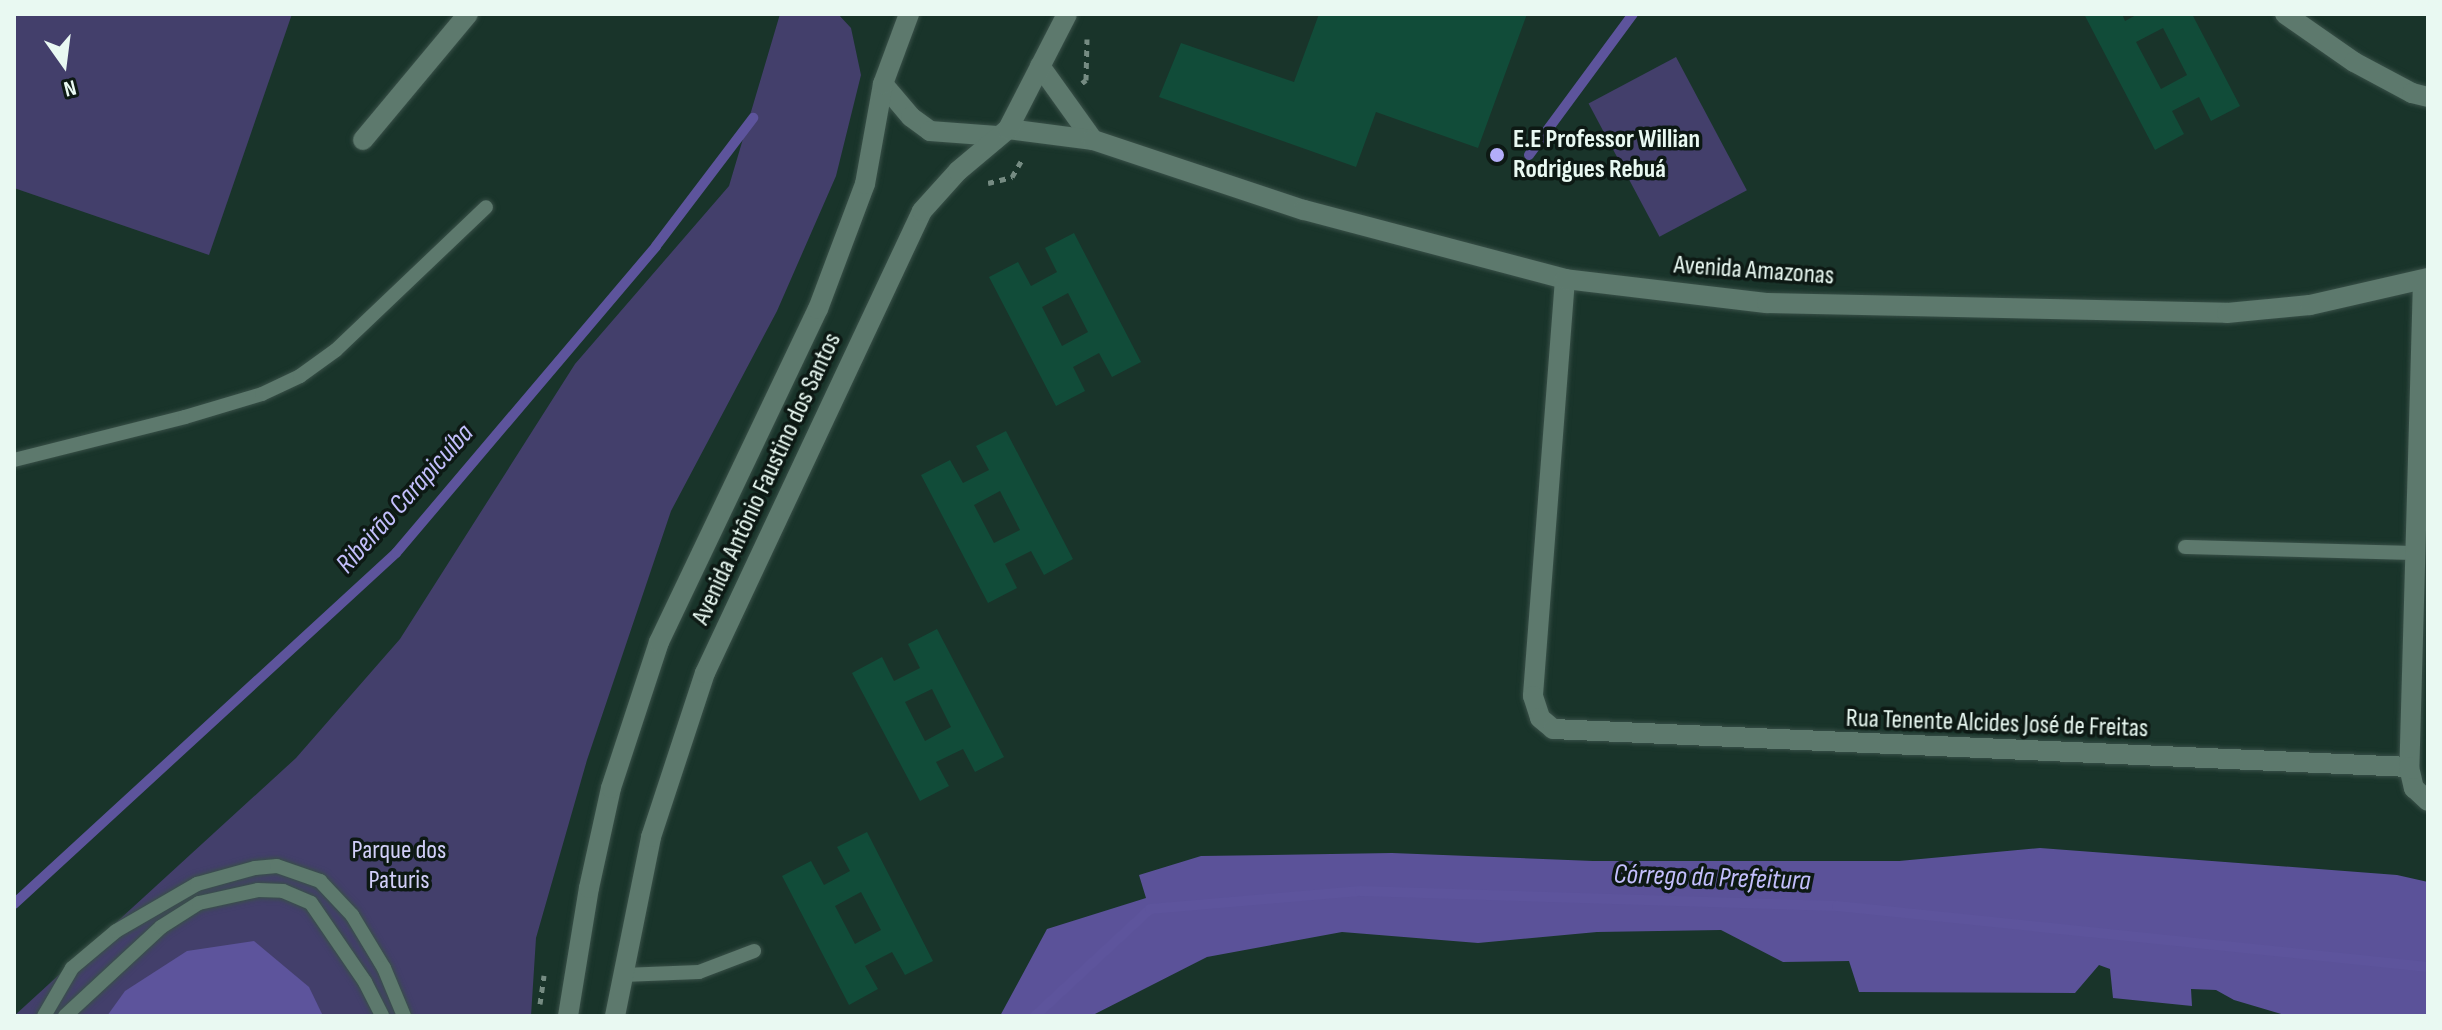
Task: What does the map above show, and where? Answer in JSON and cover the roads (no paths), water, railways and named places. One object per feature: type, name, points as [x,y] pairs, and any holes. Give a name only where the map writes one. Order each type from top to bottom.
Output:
[{"type":"street","points":[[363,140],[468,14]]},
{"type":"street","name":"Avenida Antônio Faustino dos Santos","points":[[615,1016],[651,837],[705,673],[922,211],[936,192],[1003,133],[1067,14]]},
{"type":"street","points":[[2293,16],[2354,62],[2412,93],[2428,97]]},
{"type":"street","name":"Avenida Antônio Faustino dos Santos","points":[[568,1016],[589,888],[611,788],[659,642],[818,309],[865,184],[883,84],[900,19]]},
{"type":"street","points":[[1040,66],[1093,140]]},
{"type":"street","name":"Avenida Amazonas","points":[[883,84],[911,117],[930,131],[1093,140],[1304,210],[1565,279],[1767,303],[2227,313],[2310,305],[2426,279]]},
{"type":"street","name":"Rua Tenente Alcides José de Freitas","points":[[1565,279],[1533,696],[1540,718],[1553,729],[2409,767]]},
{"type":"street","points":[[2426,279],[2409,767],[2414,788],[2428,801]]},
{"type":"lane","points":[[14,460],[185,417],[262,394],[300,376],[336,350],[486,207]]},
{"type":"lane","points":[[2185,547],[2416,553]]},
{"type":"lane","points":[[44,1016],[72,968],[116,931],[197,884],[255,868],[277,866],[320,881],[352,915],[384,968],[404,1016]]},
{"type":"lane","points":[[65,1016],[161,927],[199,903],[258,890],[283,891],[311,903],[365,982],[382,1016]]},
{"type":"lane","points":[[623,975],[699,972],[754,951]]},
{"type":"waterway","points":[[1529,155],[1633,14]]},
{"type":"waterway","name":"Ribeirão Carapicuíba","points":[[14,904],[396,553],[656,246],[753,118]]},
{"type":"waterway","name":"Córrego da Prefeitura","points":[[1035,1016],[1150,909],[1360,891],[1837,906],[2428,967]]},
{"type":"place","name":"E.E Professor Willian Rodrigues Rebuá","points":[[1497,155]]},
{"type":"park label","name":"Parque dos Paturis","points":[[399,866]]}]
